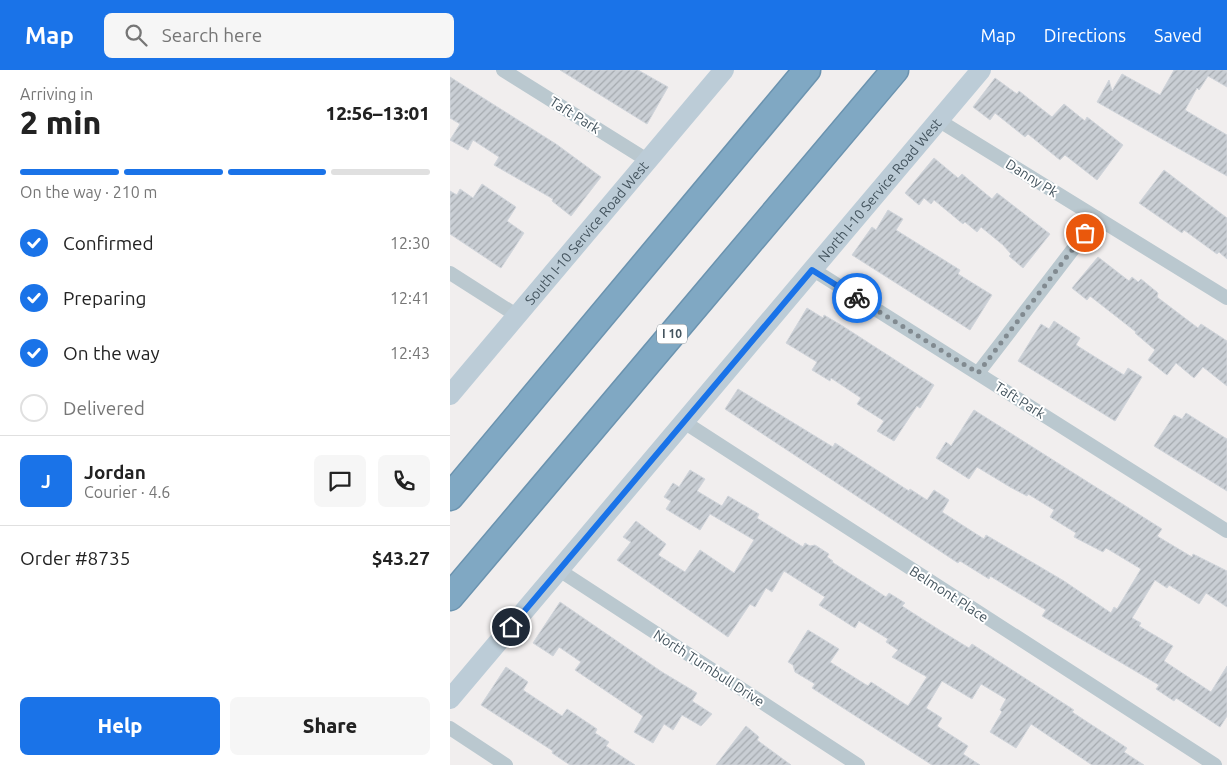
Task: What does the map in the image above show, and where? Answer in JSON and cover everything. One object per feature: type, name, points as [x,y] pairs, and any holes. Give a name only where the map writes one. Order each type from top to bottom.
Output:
[{"type":"highway","points":[[450,497],[807,70]]},
{"type":"highway","name":"I 10","points":[[450,597],[895,70]]},
{"type":"street","name":"Taft Park","points":[[503,70],[647,160]]},
{"type":"street","name":"South I-10 Service Road West","points":[[450,395],[724,70]]},
{"type":"street","name":"North I-10 Service Road West","points":[[450,699],[981,70]]},
{"type":"street","name":"Danny Pk","points":[[938,120],[1227,298]]},
{"type":"street","points":[[978,373],[1097,218]]},
{"type":"street","name":"Taft Park","points":[[812,270],[1227,531]]},
{"type":"street","points":[[450,273],[516,315]]},
{"type":"street","name":"Belmont Place","points":[[684,422],[1215,765]]},
{"type":"street","name":"North Turnbull Drive","points":[[559,570],[858,765]]},
{"type":"street","points":[[450,728],[506,765]]},
{"type":"building","points":[[560,70],[638,70],[668,87],[647,124]]},
{"type":"building","points":[[1174,70],[1227,70],[1227,87],[1208,76],[1199,90],[1197,88],[1185,110],[1227,135],[1227,176],[1097,102],[1109,80],[1112,91],[1122,74],[1160,95]]},
{"type":"building","points":[[450,77],[556,144],[601,177],[571,216],[552,201],[553,199],[494,165],[499,157],[473,140],[468,150],[450,140],[460,124],[450,118]]},
{"type":"building","points":[[995,78],[1017,94],[1019,91],[1052,117],[1064,104],[1085,121],[1087,117],[1123,145],[1097,180],[1065,155],[1060,160],[1028,134],[1025,137],[995,113],[990,120],[973,107]]},
{"type":"building","points":[[934,158],[958,178],[962,174],[992,199],[997,193],[1050,234],[1023,268],[1009,256],[1011,254],[1003,245],[981,227],[977,232],[965,222],[963,224],[934,200],[931,204],[924,198],[919,205],[905,193]]},
{"type":"building","points":[[1164,170],[1227,218],[1227,259],[1184,230],[1182,233],[1139,203]]},
{"type":"building","points":[[482,184],[516,207],[507,221],[524,233],[501,268],[450,234],[450,191],[457,195],[460,189],[473,198]]},
{"type":"building","points":[[888,210],[903,219],[896,230],[960,270],[958,274],[992,295],[970,330],[852,255],[872,227],[876,230]]},
{"type":"building","points":[[1098,257],[1129,281],[1132,277],[1138,282],[1141,279],[1158,293],[1157,297],[1198,328],[1201,324],[1227,341],[1227,386],[1203,367],[1194,378],[1176,363],[1167,375],[1148,360],[1155,350],[1136,332],[1090,296],[1087,300],[1072,288]]},
{"type":"building","points":[[807,308],[823,318],[824,315],[841,325],[934,385],[920,408],[917,406],[894,441],[877,431],[884,421],[857,404],[861,398],[831,378],[830,381],[812,370],[817,362],[786,343]]},
{"type":"building","points":[[1054,321],[1080,338],[1076,345],[1124,375],[1128,368],[1142,377],[1115,421],[1018,361],[1041,324],[1049,329]]},
{"type":"building","points":[[738,389],[833,447],[835,443],[909,491],[910,489],[927,500],[934,490],[949,500],[942,512],[984,539],[986,535],[1064,581],[1111,613],[1114,607],[1117,609],[1141,569],[1106,548],[1103,552],[1074,537],[1076,533],[1050,517],[1054,510],[1028,494],[1027,496],[977,467],[969,479],[936,458],[946,442],[951,446],[974,410],[1162,529],[1157,536],[1192,557],[1193,554],[1227,571],[1227,607],[1206,593],[1199,604],[1169,585],[1167,588],[1155,580],[1132,618],[1141,623],[1139,626],[1173,646],[1164,661],[1211,692],[1227,666],[1227,716],[1220,727],[1176,698],[1174,701],[1156,689],[1159,685],[1042,616],[1046,610],[990,576],[989,579],[960,561],[958,563],[725,409]]},
{"type":"building","points":[[1186,413],[1227,439],[1227,491],[1154,446],[1174,415],[1182,419]]},
{"type":"building","points":[[690,470],[705,479],[697,491],[722,506],[728,496],[759,514],[757,518],[803,547],[805,543],[810,546],[815,545],[829,554],[827,557],[832,562],[886,597],[889,593],[905,603],[902,606],[941,631],[969,648],[972,644],[1074,710],[1072,712],[1127,748],[1124,752],[1144,765],[1092,765],[1031,724],[1016,748],[990,732],[1002,712],[1000,710],[1006,699],[981,684],[972,699],[942,681],[926,708],[942,718],[937,726],[968,746],[963,754],[980,765],[932,765],[812,688],[815,684],[795,672],[793,665],[788,662],[808,630],[839,649],[830,662],[868,686],[871,682],[908,706],[927,677],[892,657],[898,650],[886,642],[888,639],[859,621],[855,628],[819,605],[825,597],[784,571],[772,592],[766,588],[755,607],[750,604],[728,637],[617,560],[631,542],[623,537],[636,521],[666,544],[658,555],[685,572],[700,550],[734,573],[754,540],[710,514],[700,530],[666,509],[671,501],[664,497],[673,483],[679,487]]},
{"type":"building","points":[[560,602],[662,672],[697,693],[692,701],[712,714],[701,726],[682,715],[673,730],[664,724],[653,743],[634,732],[643,716],[575,670],[581,662],[559,647],[553,656],[533,643]]},
{"type":"building","points":[[506,667],[528,682],[523,690],[562,716],[567,709],[597,729],[595,733],[609,742],[606,746],[635,765],[570,765],[552,753],[553,751],[481,705]]},
{"type":"building","points":[[746,726],[759,737],[757,740],[791,765],[716,765]]},
{"type":"way so far","points":[[857,298],[978,373],[1085,233]]},
{"type":"route","points":[[511,627],[812,270],[857,298]]}]
